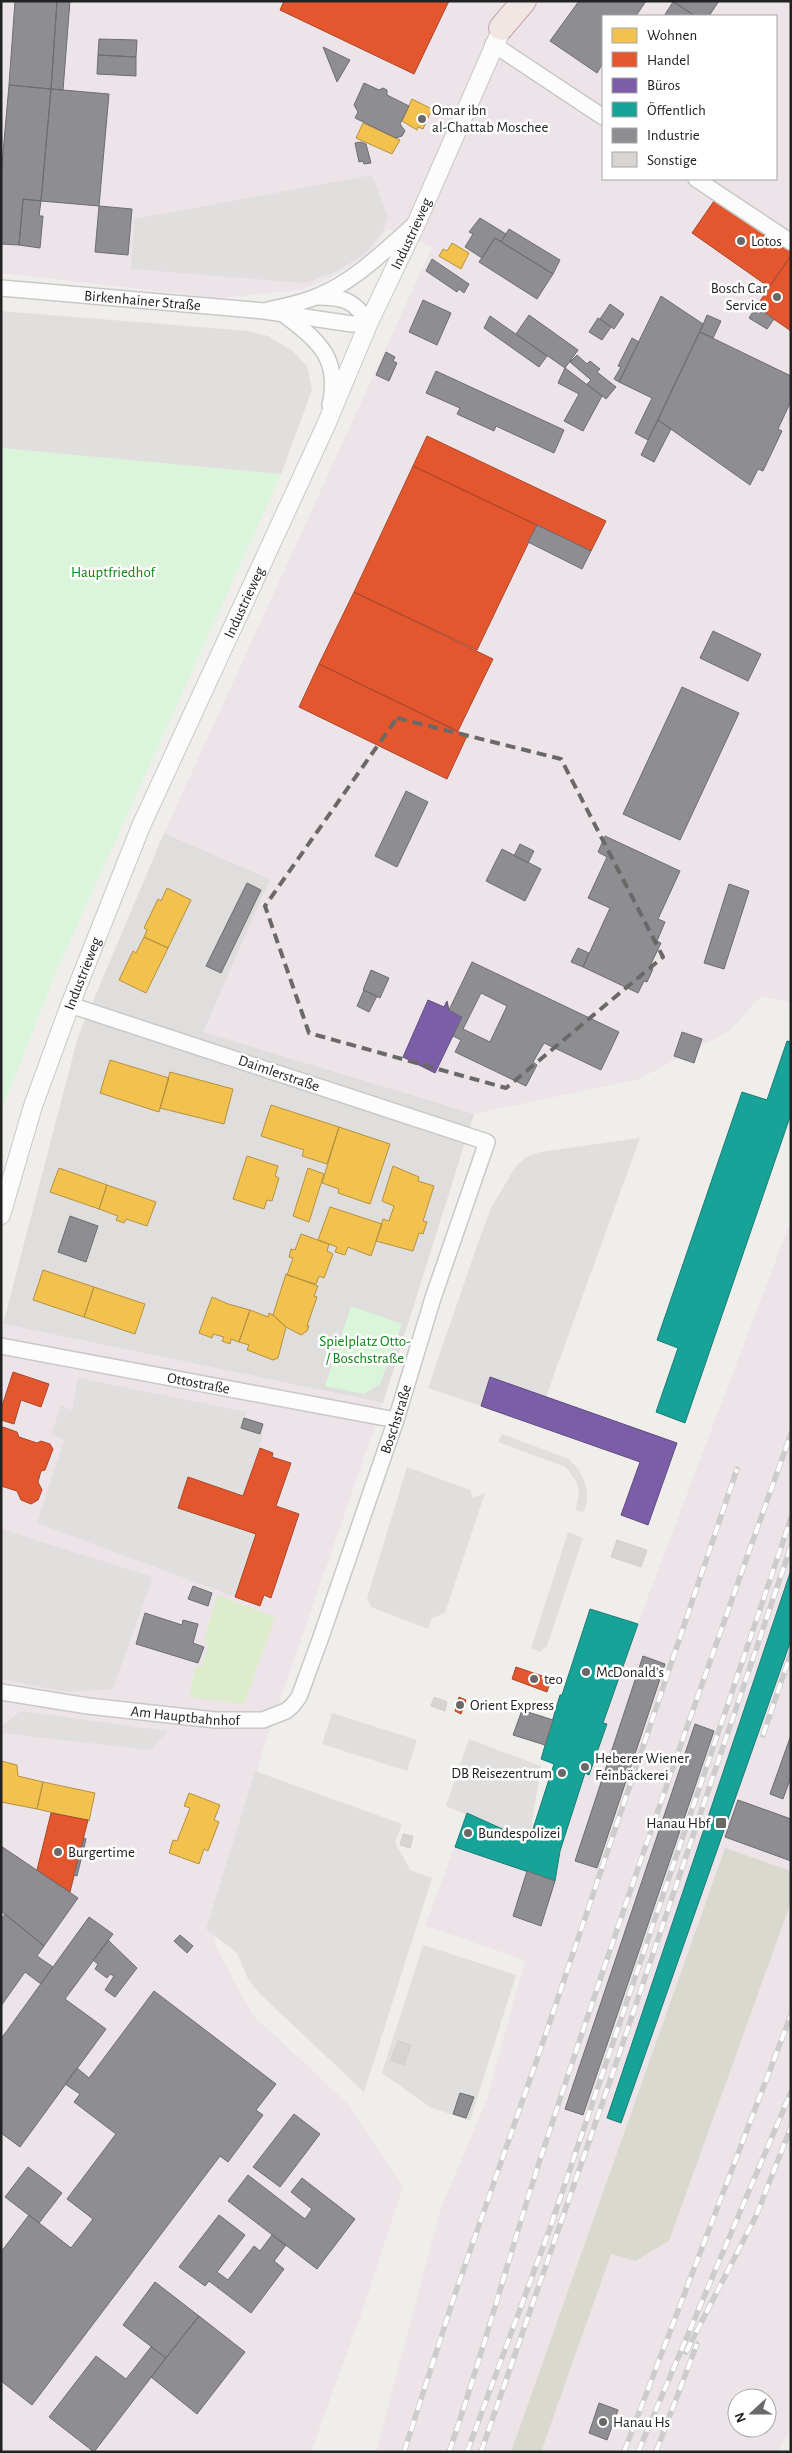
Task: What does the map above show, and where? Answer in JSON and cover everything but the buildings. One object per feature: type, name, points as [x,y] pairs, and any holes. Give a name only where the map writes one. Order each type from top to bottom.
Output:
[{"type":"highway","points":[[497,36],[524,1]]},
{"type":"street","name":"Industrieweg","points":[[1,1215],[33,1106],[70,1005],[141,826],[326,425],[369,322],[416,224],[514,1]]},
{"type":"street","points":[[497,36],[602,116]]},
{"type":"street","points":[[698,180],[791,242]]},
{"type":"street","points":[[264,311],[317,297],[359,272],[416,224]]},
{"type":"street","name":"Birkenhainer Straße","points":[[1,288],[264,311],[352,324],[369,322]]},
{"type":"street","points":[[317,297],[348,300],[359,309],[369,322]]},
{"type":"street","points":[[284,315],[316,340],[330,362],[333,378],[332,394],[326,425]]},
{"type":"street","name":"Daimlerstraße","points":[[70,1005],[487,1142]]},
{"type":"street","name":"Boschstraße","points":[[321,1637],[396,1420],[433,1298],[487,1142]]},
{"type":"street","name":"Ottostraße","points":[[1,1346],[396,1420]]},
{"type":"street","name":"Am Hauptbahnhof","points":[[1,1692],[88,1706],[155,1714],[215,1720],[263,1720],[286,1712],[299,1697],[321,1637]]},
{"type":"highlighted area","points":[[397,718],[561,759],[663,957],[506,1088],[309,1033],[265,906]]},
{"type":"shaded area","points":[[1,1],[791,1],[791,1003],[762,996],[728,1032],[639,1079],[474,1114],[203,1032],[270,879],[164,833],[432,247],[388,229],[367,256],[330,278],[301,290],[219,298],[1,273]]},
{"type":"shaded area","points":[[372,175],[388,217],[382,233],[364,255],[331,274],[305,283],[131,269],[134,219]]},
{"type":"shaded area","points":[[1,311],[248,331],[268,336],[293,351],[307,366],[312,390],[281,474],[1,448]]},
{"type":"shaded area","points":[[164,833],[270,879],[426,1099],[474,1114],[383,1403],[3,1324],[78,1037]]},
{"type":"shaded area","points":[[640,1138],[546,1397],[490,1378],[481,1406],[428,1388],[492,1206],[516,1166],[526,1157],[540,1152]]},
{"type":"shaded area","points":[[791,1220],[791,2429],[777,2452],[376,2452],[441,2208],[487,2099],[525,1960],[425,1926],[467,1813],[529,1841],[554,1764],[541,1759],[560,1695],[562,1695],[590,1609],[638,1623]]},
{"type":"shaded area","points":[[377,1244],[420,1259],[404,1314],[331,1289],[340,1265],[343,1266],[349,1250],[372,1257]]},
{"type":"shaded area","points":[[167,1283],[185,1290],[168,1345],[153,1339]]},
{"type":"shaded area","points":[[3,1324],[383,1403],[262,1752],[214,1943],[252,2014],[350,2106],[403,2187],[364,2306],[311,2452],[1,2452],[1,1333]]},
{"type":"shaded area","points":[[78,1378],[247,1412],[241,1428],[263,1435],[243,1496],[188,1477],[178,1507],[256,1534],[235,1597],[37,1523],[64,1440],[51,1434],[61,1405],[72,1410]]},
{"type":"shaded area","points":[[502,1434],[569,1459],[579,1470],[584,1480],[587,1503],[583,1512],[576,1510],[579,1491],[576,1481],[566,1467],[498,1442]]},
{"type":"shaded area","points":[[407,1467],[470,1490],[473,1498],[485,1493],[445,1613],[432,1618],[428,1629],[371,1607],[367,1598]]},
{"type":"shaded area","points":[[1,1529],[153,1577],[113,1689],[66,1692],[1,1679]]},
{"type":"shaded area","points":[[568,1532],[583,1538],[547,1646],[540,1652],[531,1648]]},
{"type":"shaded area","points":[[20,1711],[168,1731],[150,1750],[1,1733],[1,1727]]},
{"type":"shaded area","points":[[332,1713],[417,1740],[407,1771],[322,1744]]},
{"type":"shaded area","points":[[469,1739],[541,1766],[529,1841],[446,1806]]},
{"type":"shaded area","points":[[255,1771],[402,1824],[395,1842],[410,1870],[432,1878],[364,2092],[258,1992],[248,1979],[237,1953],[206,1929]]},
{"type":"shaded area","points":[[725,1848],[791,1871],[791,1902],[669,2241],[635,2261],[611,2254],[541,2452],[511,2452]]},
{"type":"shaded area","points":[[423,1945],[516,1975],[470,2121],[430,2107],[382,2073]]},
{"type":"green space","name":"Hauptfriedhof","points":[[1,448],[281,474],[55,974],[1,1112]]},
{"type":"green space","name":"Spielplatz Otto- / Boschstraße","points":[[351,1306],[402,1324],[380,1384],[364,1394],[325,1386]]},
{"type":"green space","points":[[217,1595],[275,1617],[244,1704],[189,1697],[196,1666],[201,1667],[208,1646],[204,1641]]},
{"type":"railway","points":[[449,2452],[473,2380],[539,2163],[600,1980],[791,1434]]},
{"type":"railway","points":[[404,2452],[456,2291],[542,2045],[737,1469]]},
{"type":"railway","points":[[467,2452],[549,2231],[791,1518]]},
{"type":"railway","points":[[481,2452],[609,2084],[791,1546]]},
{"type":"railway","points":[[763,1735],[791,1653]]},
{"type":"railway","points":[[624,2452],[791,2015]]},
{"type":"railway","points":[[638,2452],[791,2092]]},
{"type":"railway","points":[[686,2352],[756,2216],[791,2127]]},
{"type":"railway","points":[[656,2452],[697,2344]]},
{"type":"place","name":"Omar ibn al-Chattab Moschee","points":[[422,119]]},
{"type":"place","name":"Lotos","points":[[741,241]]},
{"type":"place","name":"Bosch Car Service","points":[[777,297]]},
{"type":"place","name":"McDonald's","points":[[586,1672]]},
{"type":"place","name":"teo","points":[[534,1679]]},
{"type":"place","name":"Orient Express","points":[[460,1705]]},
{"type":"place","name":"Heberer Wiener Feinbäckerei","points":[[585,1767]]},
{"type":"place","name":"DB Reisezentrum","points":[[562,1773]]},
{"type":"place","name":"Hanau Hbf","points":[[721,1823]]},
{"type":"place","name":"Bundespolizei","points":[[468,1833]]},
{"type":"place","name":"Burgertime","points":[[58,1852]]},
{"type":"place","name":"Hanau Hs","points":[[603,2422]]}]
